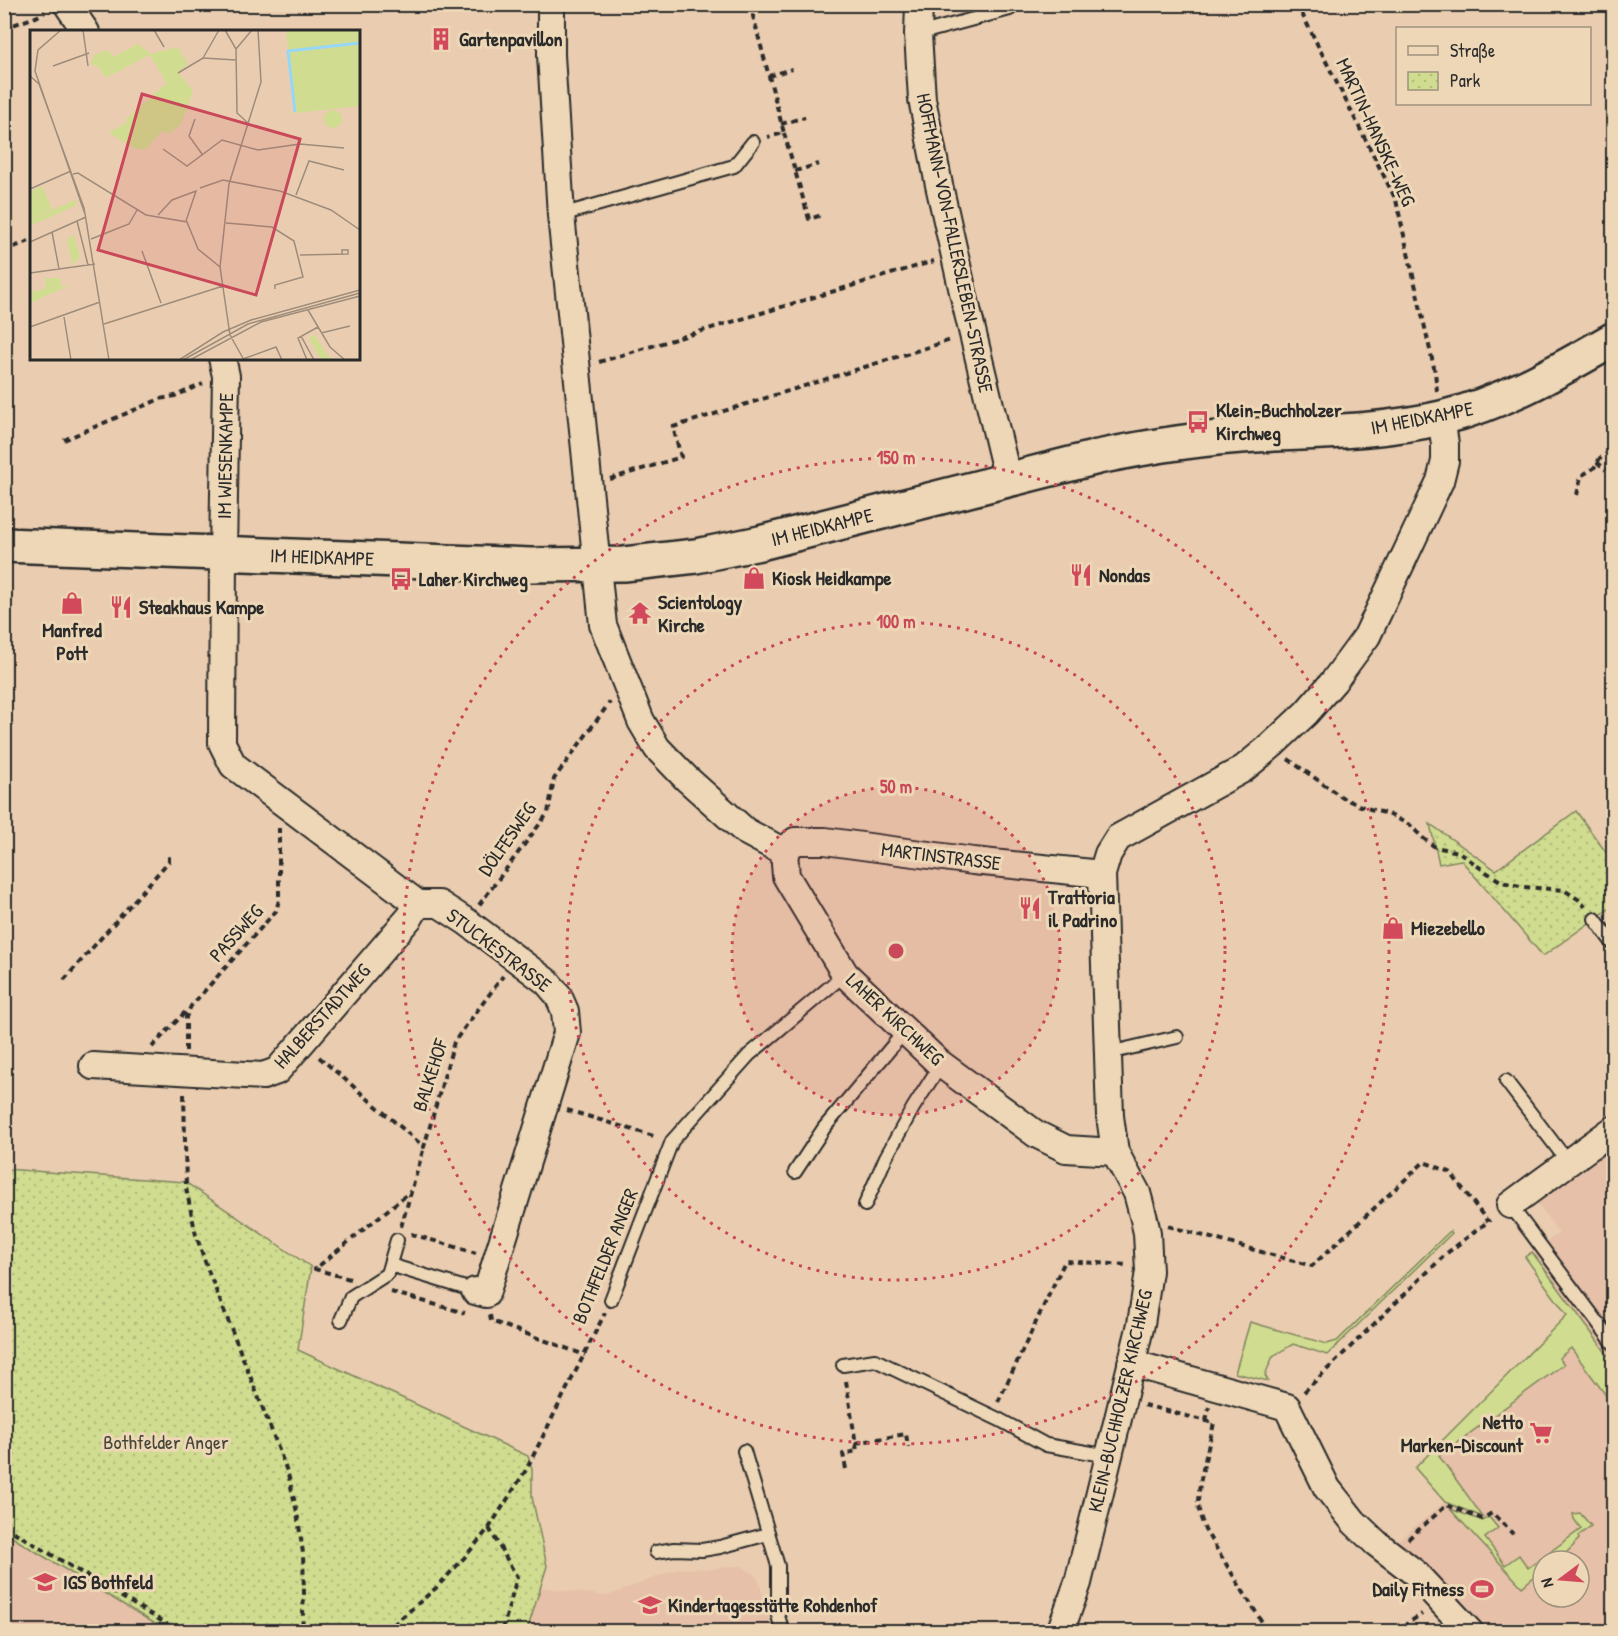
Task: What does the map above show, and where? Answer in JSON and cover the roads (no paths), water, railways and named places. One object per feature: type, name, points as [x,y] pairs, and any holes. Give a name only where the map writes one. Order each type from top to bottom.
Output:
[{"type":"street","points":[[551,4],[551,55],[561,215],[603,625],[641,721],[657,748],[686,778],[745,831],[784,852]]},
{"type":"street","name":"HOFFMANN-VON-FALLERSLEBEN-STRASSE","points":[[919,4],[918,34],[922,99],[955,255],[1008,480]]},
{"type":"street","points":[[59,7],[84,30]]},
{"type":"street","name":"IM HEIDKAMPE","points":[[4,545],[531,566],[624,564],[666,560],[760,543],[1145,447],[1193,440],[1348,431],[1406,425],[1441,418],[1485,405],[1536,383],[1614,339]]},
{"type":"street","name":"IM WIESENKAMPE","points":[[223,554],[224,367]]},
{"type":"street","name":"KLEIN-BUCHHOLZER KIRCHWEG","points":[[1060,1632],[1078,1583],[1123,1400],[1141,1324],[1149,1266],[1147,1233],[1137,1193],[1115,1152],[1110,1116],[1102,874],[1108,854],[1118,838],[1243,769],[1272,746],[1306,713],[1334,681],[1367,636],[1440,481],[1445,461],[1441,418]]},
{"type":"street","name":"STUCKESTRASSE","points":[[223,554],[222,743],[233,765],[418,904],[439,904],[467,922],[547,982],[558,995],[565,1011],[567,1033],[546,1104],[497,1259],[481,1292]]},
{"type":"street","name":"MARTINSTRASSE","points":[[784,852],[795,841],[825,841],[973,861],[1102,874]]},
{"type":"street","name":"LAHER KIRCHWEG","points":[[784,852],[786,876],[845,974],[941,1064],[1036,1134],[1066,1149],[1115,1152]]},
{"type":"street","name":"HALBERSTADTWEG","points":[[93,1066],[263,1076],[276,1071],[410,917],[418,904]]},
{"type":"street","points":[[1510,1205],[1614,1129]]},
{"type":"street","points":[[1131,1363],[1287,1407],[1327,1488],[1354,1522],[1390,1555],[1415,1573],[1470,1632]]},
{"type":"lane","points":[[918,34],[1010,9]]},
{"type":"lane","points":[[561,215],[734,166],[753,142]]},
{"type":"lane","points":[[1595,919],[1614,945]]},
{"type":"lane","name":"BOTHFELDER ANGER","points":[[612,1300],[672,1141],[749,1055],[845,974]]},
{"type":"lane","points":[[795,1172],[824,1128],[905,1031]]},
{"type":"lane","points":[[1109,1053],[1177,1037]]},
{"type":"lane","points":[[865,1205],[913,1108],[941,1064]]},
{"type":"lane","points":[[1506,1081],[1568,1162]]},
{"type":"lane","points":[[1510,1205],[1614,1344]]},
{"type":"lane","points":[[341,1320],[351,1297],[387,1274],[398,1235]]},
{"type":"lane","points":[[390,1265],[481,1292]]},
{"type":"lane","points":[[843,1365],[875,1360],[1046,1445],[1109,1456]]},
{"type":"lane","points":[[744,1451],[778,1566],[778,1616],[783,1632]]},
{"type":"lane","points":[[656,1552],[674,1549],[702,1550],[768,1534]]},
{"type":"place","name":"Gartenpavillon","points":[[441,39]]},
{"type":"place","name":"Klein-Buchholzer Kirchweg","points":[[1198,422]]},
{"type":"place","name":"Nondas","points":[[1081,575]]},
{"type":"place","name":"Kiosk Heidkampe","points":[[754,578]]},
{"type":"place","name":"Laher Kirchweg","points":[[401,579]]},
{"type":"place","name":"Manfred Pott","points":[[72,603]]},
{"type":"place","name":"Steakhaus Kampe","points":[[121,607]]},
{"type":"place","name":"Scientology Kirche","points":[[640,613]]},
{"type":"place","name":"Trattoria il Padrino","points":[[1030,908]]},
{"type":"place","name":"Miezebello","points":[[1393,928]]},
{"type":"place","name":"Netto Marken-Discount","points":[[1541,1433]]},
{"type":"place","name":"IGS Bothfeld","points":[[45,1582]]},
{"type":"place","name":"Daily Fitness","points":[[1482,1589]]},
{"type":"place","name":"Kindertagesstätte Rohdenhof","points":[[650,1605]]},
{"type":"park label","name":"Bothfelder Anger","points":[[166,1442]]}]
